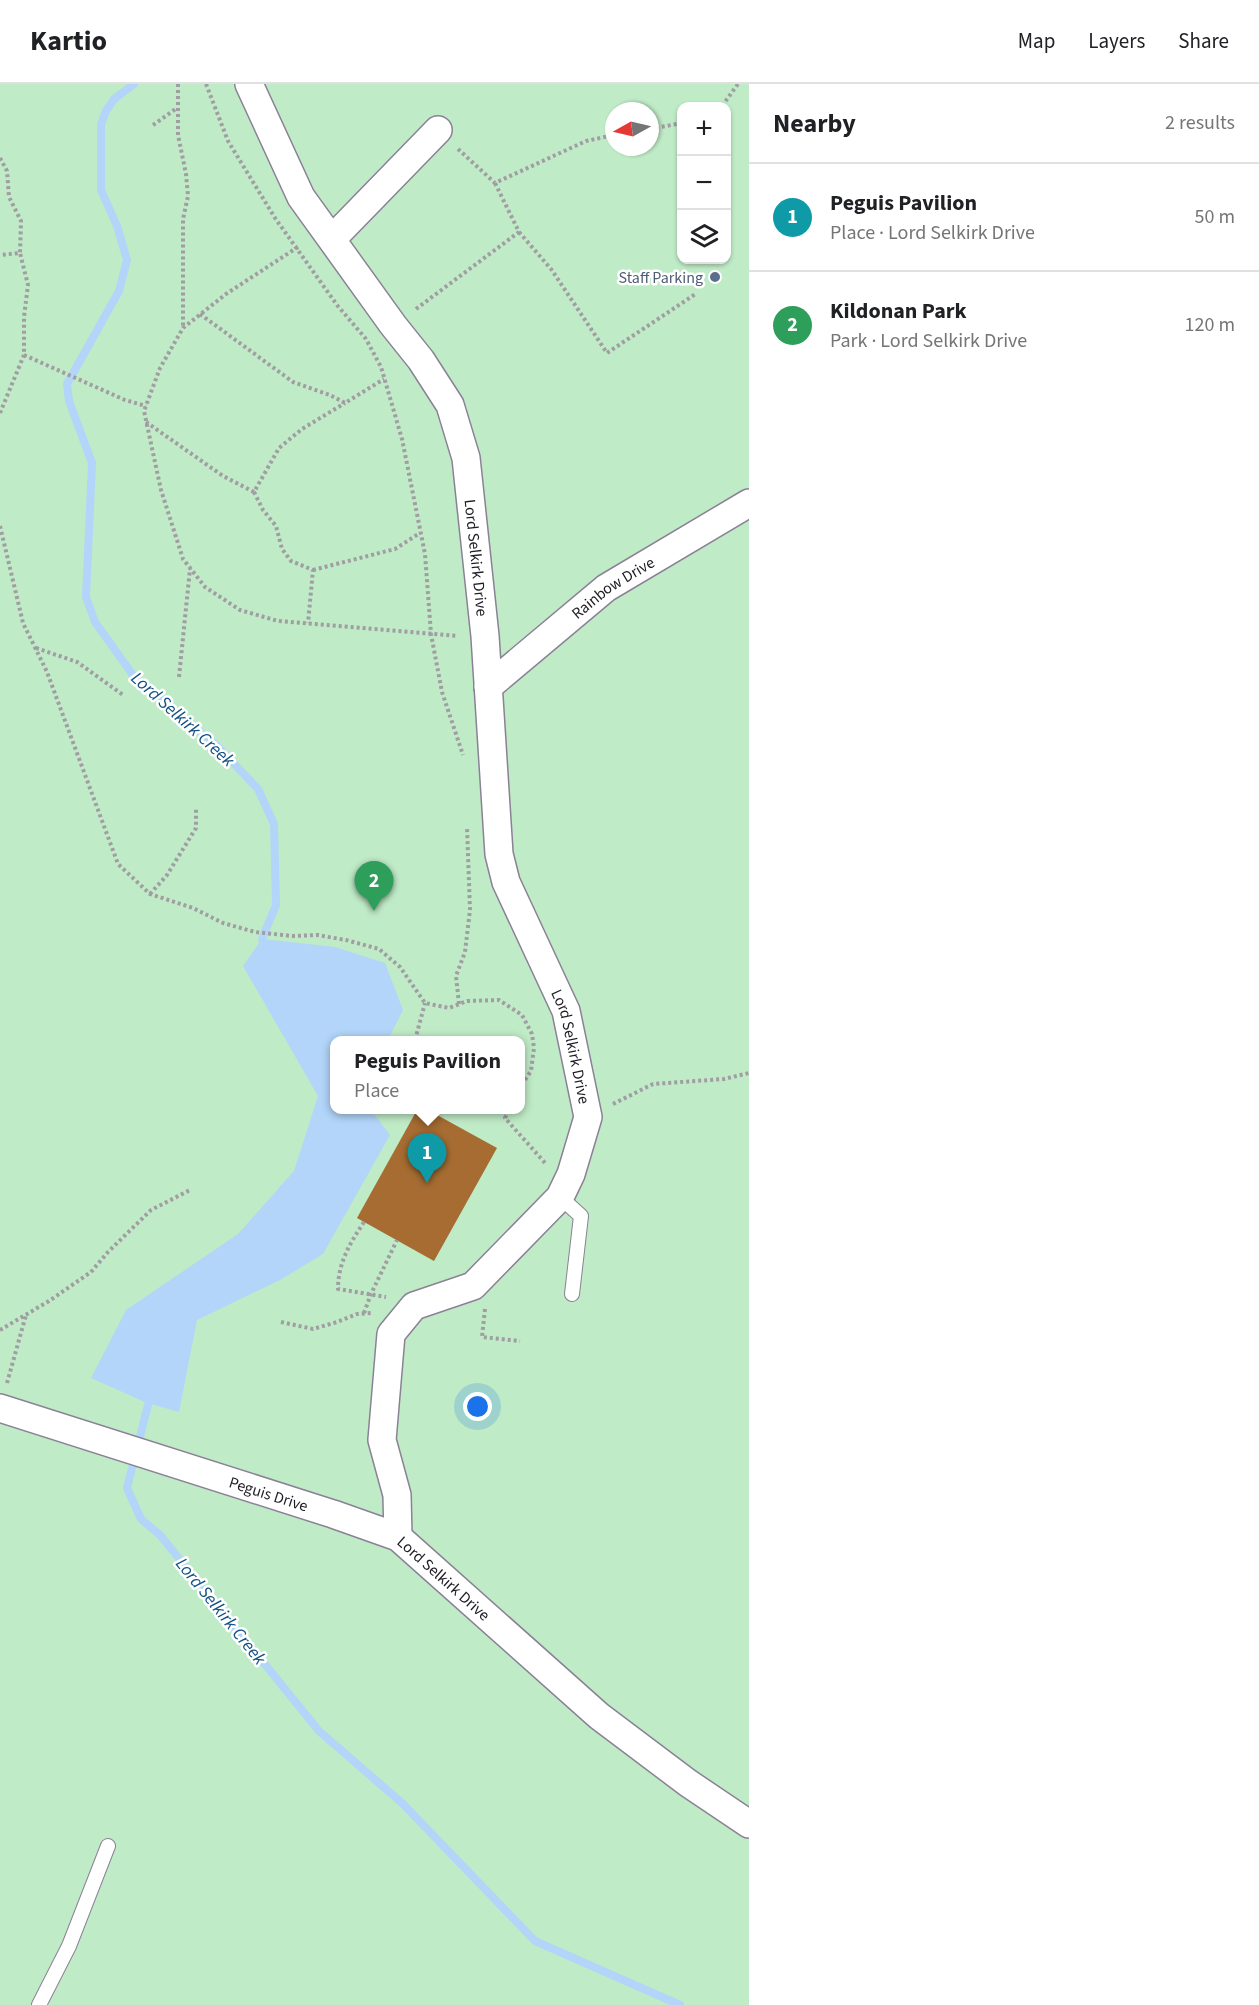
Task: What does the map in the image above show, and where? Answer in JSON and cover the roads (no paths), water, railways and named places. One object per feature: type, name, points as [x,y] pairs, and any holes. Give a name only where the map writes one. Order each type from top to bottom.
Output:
[{"type":"street","name":"Lord Selkirk Drive","points":[[249,84],[302,197],[393,325],[421,360],[450,405],[466,458],[485,636],[499,854],[506,882],[566,1011],[588,1117],[571,1174],[560,1197],[473,1286],[414,1306],[391,1334],[383,1405],[382,1440],[397,1495],[398,1537],[599,1716],[688,1783],[749,1824]]},
{"type":"street","points":[[328,234],[438,130]]},
{"type":"street","name":"Rainbow Drive","points":[[488,687],[606,588],[749,503]]},
{"type":"street","name":"Peguis Drive","points":[[2,1401],[128,1449],[398,1537]]},
{"type":"lane","points":[[560,1197],[581,1216],[572,1294]]},
{"type":"lane","points":[[39,2005],[69,1946],[108,1846]]},
{"type":"water","points":[[262,939],[335,947],[385,963],[403,1010],[390,1036],[330,1036],[330,1114],[374,1114],[390,1135],[323,1254],[280,1280],[197,1320],[179,1412],[147,1403],[91,1378],[126,1310],[238,1234],[294,1171],[318,1096],[243,966]]},
{"type":"waterway","name":"Lord Selkirk Creek","points":[[134,84],[114,99],[101,124],[101,190],[117,226],[127,260],[119,291],[67,384],[69,401],[92,463],[86,597],[95,622],[135,678],[216,745],[258,789],[274,824],[276,905],[262,939],[265,948]]},
{"type":"waterway","name":"Lord Selkirk Creek","points":[[151,1393],[127,1488],[141,1519],[160,1535],[319,1731],[402,1803],[535,1941],[680,2005]]},
{"type":"place","name":"Staff Parking","points":[[715,277]]},
{"type":"place","name":"Kildonan Park","points":[[374,911]]},
{"type":"place","name":"Peguis Pavilion","points":[[427,1183]]}]
